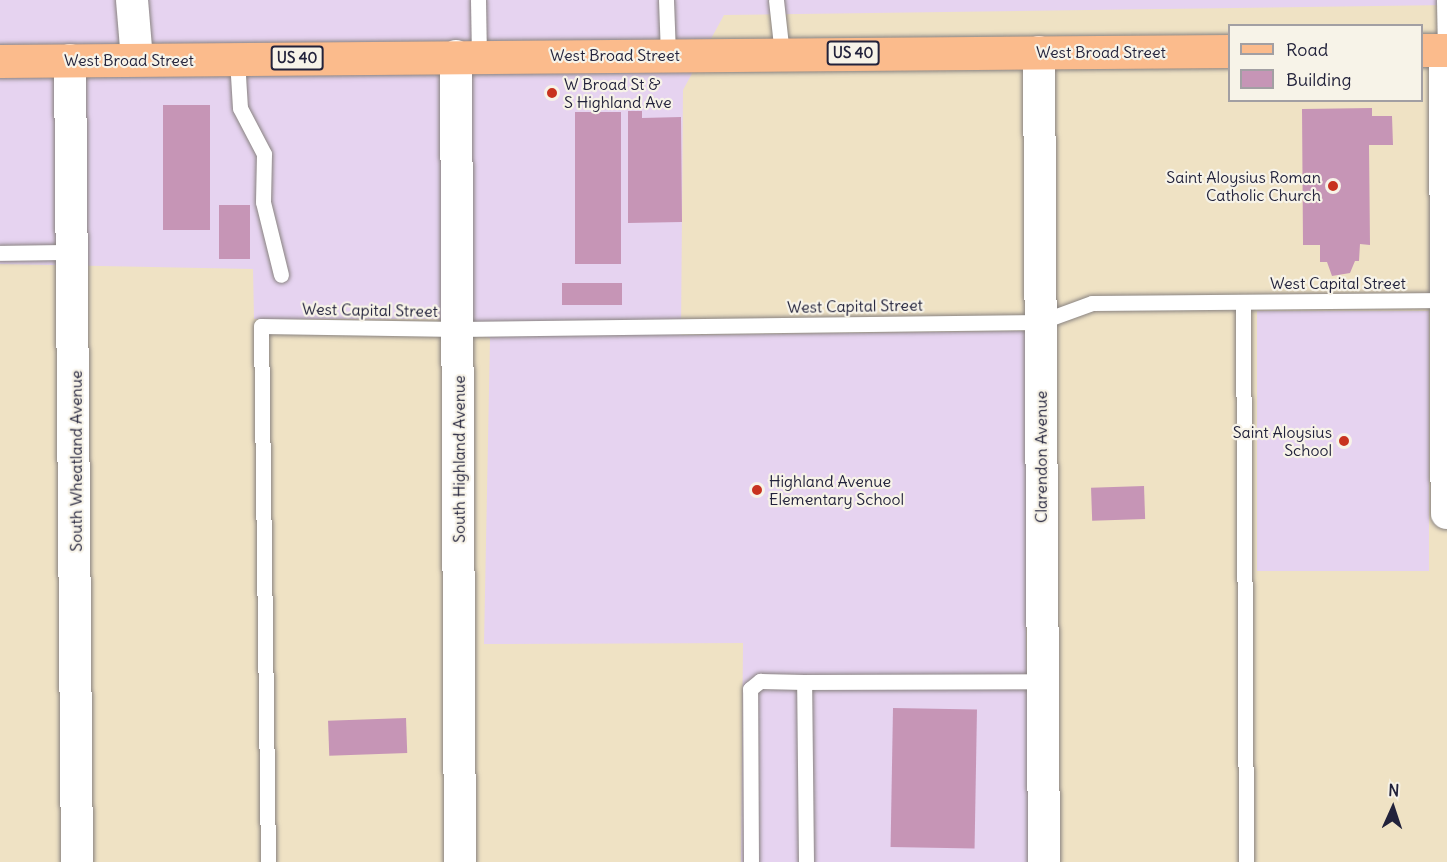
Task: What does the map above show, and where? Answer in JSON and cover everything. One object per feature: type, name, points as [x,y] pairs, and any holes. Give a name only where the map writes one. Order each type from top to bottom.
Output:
[{"type":"main road","name":"West Broad Street","points":[[0,61],[1228,51]]},
{"type":"street","points":[[132,0],[137,60]]},
{"type":"street","points":[[1438,50],[1446,148],[1447,513]]},
{"type":"street","name":"Clarendon Avenue","points":[[1039,52],[1044,862]]},
{"type":"street","name":"South Highland Avenue","points":[[460,862],[458,329],[467,56]]},
{"type":"street","name":"South Wheatland Avenue","points":[[70,60],[74,252],[77,862]]},
{"type":"lane","points":[[467,56],[478,0]]},
{"type":"lane","points":[[666,0],[668,55]]},
{"type":"lane","points":[[776,0],[782,54]]},
{"type":"lane","points":[[1438,50],[1444,0]]},
{"type":"lane","points":[[237,59],[240,108],[264,154],[263,202],[281,275]]},
{"type":"lane","points":[[0,253],[74,252]]},
{"type":"lane","name":"West Capital Street","points":[[268,862],[261,326],[458,329],[1040,322],[1092,303],[1446,300]]},
{"type":"lane","points":[[1243,302],[1246,862]]},
{"type":"lane","points":[[751,862],[750,689],[759,681],[1043,681]]},
{"type":"lane","points":[[804,682],[806,862]]},
{"type":"shaded area","points":[[0,0],[1447,0],[1447,5],[724,15],[683,90],[681,335],[1026,331],[1026,641],[1031,862],[741,862],[743,643],[484,644],[490,338],[437,319],[254,319],[253,269],[0,264]]},
{"type":"shaded area","name":"Saint Aloysius School","points":[[1257,311],[1429,311],[1429,571],[1257,571]]},
{"type":"building","points":[[163,105],[210,105],[210,230],[163,230]]},
{"type":"building","points":[[1372,108],[1372,116],[1392,116],[1393,145],[1369,145],[1370,245],[1360,244],[1359,261],[1355,261],[1350,273],[1332,276],[1327,262],[1320,262],[1320,245],[1303,245],[1302,109]]},
{"type":"building","points":[[628,111],[642,111],[642,118],[681,117],[682,222],[628,223]]},
{"type":"building","points":[[575,112],[621,112],[621,264],[575,264]]},
{"type":"building","points":[[219,205],[250,205],[250,259],[219,259]]},
{"type":"building","points":[[562,283],[622,283],[622,305],[562,305]]},
{"type":"building","points":[[1144,486],[1145,519],[1092,521],[1091,488]]},
{"type":"building","points":[[893,708],[977,709],[975,848],[891,847]]},
{"type":"building","points":[[406,718],[407,753],[329,756],[328,721]]},
{"type":"place","name":"W Broad St & S Highland Ave","points":[[552,93]]},
{"type":"place","name":"Saint Aloysius Roman Catholic Church","points":[[1333,186]]},
{"type":"place","name":"Saint Aloysius School","points":[[1344,441]]},
{"type":"place","name":"Highland Avenue Elementary School","points":[[757,490]]}]
